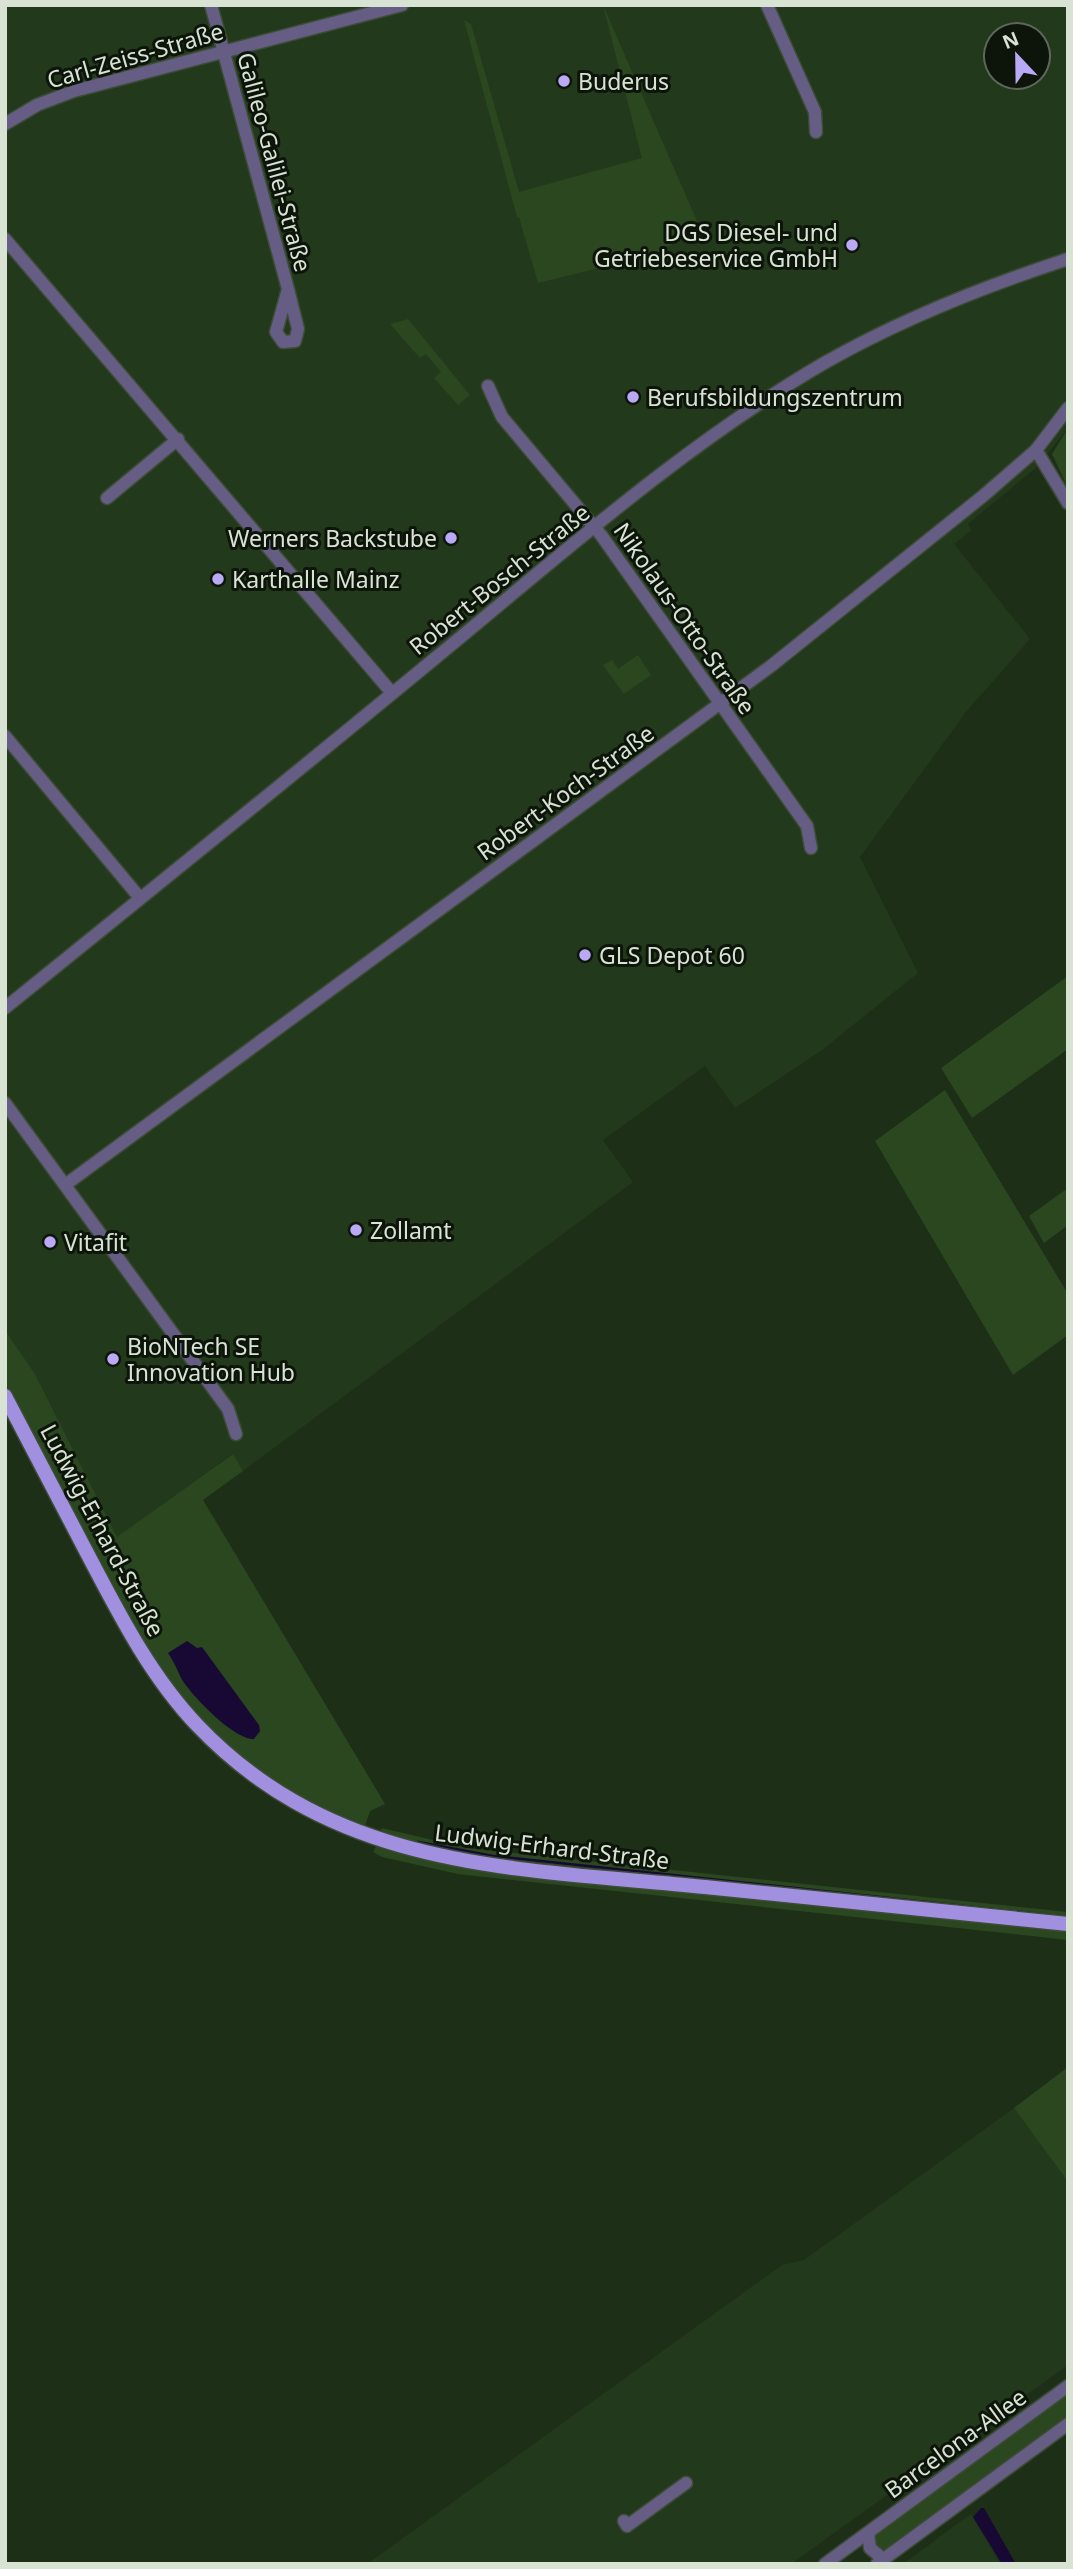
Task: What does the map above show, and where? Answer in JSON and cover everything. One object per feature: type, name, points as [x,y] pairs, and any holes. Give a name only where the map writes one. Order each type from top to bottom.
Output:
[{"type":"main road","name":"Ludwig-Erhard-Straße","points":[[5,1396],[128,1629],[177,1702],[198,1727],[247,1770],[323,1818],[404,1849],[503,1867],[1068,1924]]},
{"type":"street","name":"Galileo-Galilei-Straße","points":[[211,5],[288,289]]},
{"type":"street","name":"Carl-Zeiss-Straße","points":[[5,124],[56,96],[402,5]]},
{"type":"street","points":[[767,5],[815,113],[816,132]]},
{"type":"street","points":[[5,239],[393,693]]},
{"type":"street","name":"Robert-Bosch-Straße","points":[[5,1008],[595,528],[721,431],[833,358],[960,298],[1068,259]]},
{"type":"street","name":"Nikolaus-Otto-Straße","points":[[488,386],[502,417],[595,528],[807,826],[811,848]]},
{"type":"street","name":"Robert-Koch-Straße","points":[[65,1185],[719,704],[983,496],[1037,450],[1068,408]]},
{"type":"street","points":[[107,498],[178,439]]},
{"type":"street","points":[[1037,450],[1068,503]]},
{"type":"street","points":[[5,736],[140,898]]},
{"type":"street","points":[[5,1103],[228,1409],[236,1434]]},
{"type":"street","name":"Barcelona-Allee","points":[[825,2564],[1068,2386]]},
{"type":"street","points":[[868,2533],[870,2548],[880,2561],[1068,2424]]},
{"type":"street","points":[[624,2521],[626,2526],[686,2483]]},
{"type":"shaded area","points":[[5,5],[1068,5],[1068,428],[1037,467],[968,524],[972,530],[954,544],[1030,639],[966,712],[860,857],[918,973],[822,1050],[735,1108],[705,1066],[603,1140],[633,1182],[243,1471],[232,1454],[117,1538],[35,1374],[5,1330]]},
{"type":"shaded area","points":[[603,5],[700,228],[656,254],[538,283],[517,217],[464,20],[471,24],[519,192],[642,158]]},
{"type":"shaded area","points":[[408,319],[470,395],[458,405],[434,378],[441,372],[426,354],[420,358],[390,324]]},
{"type":"shaded area","points":[[1068,428],[1068,488],[1052,454]]},
{"type":"shaded area","points":[[638,655],[651,675],[624,694],[603,665],[612,660],[618,669]]},
{"type":"shaded area","points":[[1068,976],[1068,1049],[972,1118],[941,1068]]},
{"type":"shaded area","points":[[945,1090],[1068,1294],[1068,1335],[1013,1375],[875,1141]]},
{"type":"shaded area","points":[[1068,1188],[1068,1225],[1044,1243],[1029,1216]]},
{"type":"shaded area","points":[[5,1330],[35,1374],[117,1537],[233,1454],[243,1471],[203,1500],[385,1804],[370,1811],[365,1826],[303,1801],[242,1759],[200,1719],[149,1655],[5,1383]]},
{"type":"shaded area","points":[[187,1641],[197,1648],[202,1647],[259,1725],[260,1731],[254,1739],[225,1725],[203,1705],[181,1678],[168,1653]]},
{"type":"shaded area","points":[[382,1828],[467,1848],[1068,1912],[1068,1918],[464,1855],[379,1835]]},
{"type":"shaded area","points":[[376,1846],[458,1866],[1068,1931],[1068,1940],[458,1874],[382,1857],[373,1852]]},
{"type":"shaded area","points":[[1068,2067],[1068,2182],[1014,2108]]},
{"type":"shaded area","points":[[1014,2108],[1068,2182],[1068,2365],[791,2564],[367,2564],[782,2265],[804,2260]]},
{"type":"shaded area","points":[[1068,2392],[1068,2418],[887,2551],[876,2547],[875,2533]]},
{"type":"shaded area","points":[[984,2508],[1016,2564],[1002,2564],[973,2517]]},
{"type":"shaded area","points":[[971,2514],[1000,2564],[903,2564],[957,2524]]},
{"type":"waterway","points":[[418,1842],[493,1856],[1068,1917]]},
{"type":"place","name":"Buderus","points":[[564,81]]},
{"type":"place","name":"DGS Diesel- und Getriebeservice GmbH","points":[[852,245]]},
{"type":"place","name":"Berufsbildungszentrum","points":[[633,397]]},
{"type":"place","name":"Werners Backstube","points":[[451,538]]},
{"type":"place","name":"Karthalle Mainz","points":[[218,579]]},
{"type":"place","name":"GLS Depot 60","points":[[585,955]]},
{"type":"place","name":"Zollamt","points":[[356,1230]]},
{"type":"place","name":"Vitafit","points":[[50,1242]]},
{"type":"place","name":"BioNTech SE Innovation Hub","points":[[113,1359]]}]
